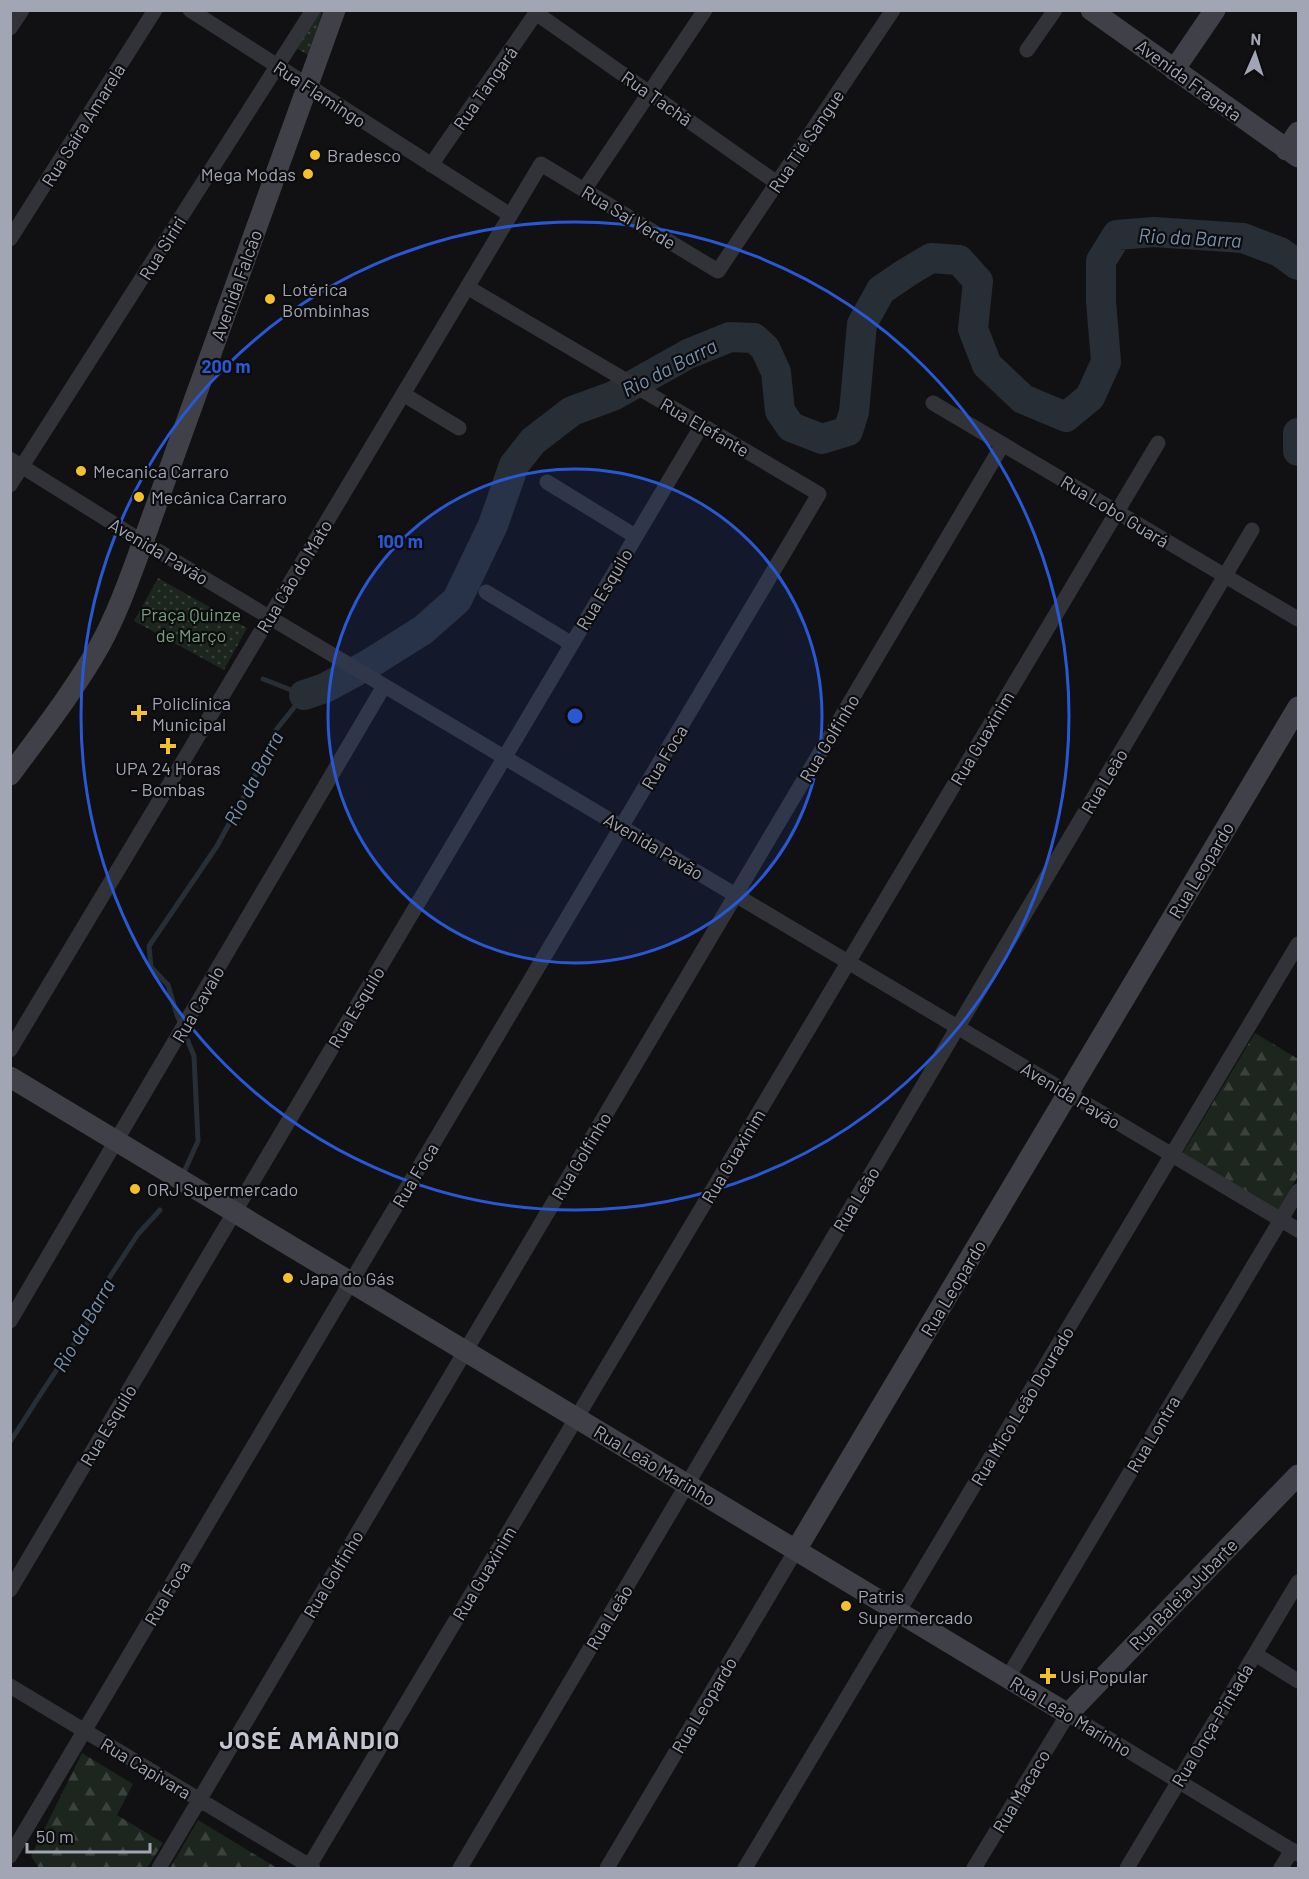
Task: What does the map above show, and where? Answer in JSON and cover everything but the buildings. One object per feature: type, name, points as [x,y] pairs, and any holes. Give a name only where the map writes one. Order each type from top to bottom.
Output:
[{"type":"street","points":[[10,28],[22,10]]},
{"type":"street","name":"Rua Saíra Amarela","points":[[10,239],[155,10]]},
{"type":"street","name":"Rua Flamingo","points":[[190,10],[510,215]]},
{"type":"street","name":"Rua Siriri","points":[[10,485],[16,463],[313,10]]},
{"type":"street","name":"Avenida Falcão","points":[[10,775],[66,698],[100,645],[120,603],[335,10]]},
{"type":"street","points":[[584,190],[705,10]]},
{"type":"street","name":"Rua Tié Sangue","points":[[718,271],[893,10]]},
{"type":"street","points":[[1027,50],[1055,10]]},
{"type":"street","name":"Avenida Fragata","points":[[1092,10],[1292,154]]},
{"type":"street","points":[[1174,70],[1215,10]]},
{"type":"street","name":"Rua Tachã","points":[[537,12],[777,183]]},
{"type":"street","name":"Rua Tangará","points":[[431,165],[537,12]]},
{"type":"street","points":[[1292,154],[1299,132]]},
{"type":"street","name":"Rua Saí Verde","points":[[541,164],[718,271]]},
{"type":"street","name":"Rua Cão do Mato","points":[[10,1050],[541,164]]},
{"type":"street","name":"Rua Elefante","points":[[467,287],[819,494]]},
{"type":"street","points":[[403,394],[459,428]]},
{"type":"street","name":"Rua Lobo Guará","points":[[933,403],[1299,619]]},
{"type":"street","name":"Rua Esquilo","points":[[10,1590],[702,425]]},
{"type":"street","name":"Rua Guaxinim","points":[[310,1868],[1158,443]]},
{"type":"street","name":"Rua Golfinho","points":[[159,1869],[1003,444]]},
{"type":"street","name":"Avenida Pavão","points":[[16,463],[143,542],[1299,1230]]},
{"type":"street","points":[[547,482],[635,536]]},
{"type":"street","name":"Rua Foca","points":[[10,1856],[819,494]]},
{"type":"street","name":"Rua Leão","points":[[460,1869],[1252,530]]},
{"type":"street","points":[[486,592],[572,644]]},
{"type":"street","name":"Rua Cavalo","points":[[10,1321],[384,686]]},
{"type":"street","name":"Rua Leopardo","points":[[608,1869],[1299,707]]},
{"type":"street","name":"Rua Mico Leão Dourado","points":[[745,1869],[1299,944]]},
{"type":"street","name":"Rua Leão Marinho","points":[[10,1077],[1295,1852]]},
{"type":"street","name":"Rua Lontra","points":[[1008,1677],[1299,1191]]},
{"type":"street","name":"Rua Baleia Jubarte","points":[[1068,1714],[1294,1486]]},
{"type":"street","name":"Rua Onça-Pintada","points":[[1127,1869],[1299,1582]]},
{"type":"street","points":[[1255,1654],[1299,1681]]},
{"type":"street","name":"Rua Capivara","points":[[10,1686],[310,1868]]},
{"type":"street","name":"Rua Macaco","points":[[974,1869],[1068,1714]]},
{"type":"street","points":[[1281,1869],[1295,1852]]},
{"type":"green space","points":[[322,11],[310,56],[296,48]]},
{"type":"green space","name":"Praça Quinze de Março","points":[[158,578],[247,628],[224,670],[134,621]]},
{"type":"green space","points":[[1255,1033],[1298,1059],[1298,1176],[1278,1211],[1182,1154]]},
{"type":"green space","points":[[82,1753],[133,1784],[117,1815],[163,1843],[147,1868],[39,1868],[31,1856]]},
{"type":"green space","points":[[198,1820],[277,1868],[170,1868]]},
{"type":"waterway","name":"Rio da Barra","points":[[304,695],[325,688],[369,664],[423,630],[457,600],[493,525],[514,465],[533,441],[572,411],[613,396],[688,354],[730,337],[754,338],[765,348],[776,372],[780,411],[791,427],[822,439],[848,431],[854,412],[862,324],[881,290],[931,258],[959,260],[978,281],[973,329],[987,365],[1023,399],[1066,417],[1090,397],[1106,362],[1101,301],[1101,261],[1117,235],[1154,232],[1243,238],[1280,252],[1298,265]]},
{"type":"waterway","name":"Rio da Barra","points":[[1298,433],[1298,451]]},
{"type":"waterway","name":"Rio da Barra","points":[[184,1172],[198,1141],[194,1056],[177,1015],[168,985],[151,967],[149,946],[217,846],[254,778],[276,730],[304,695],[263,679]]},
{"type":"waterway","name":"Rio da Barra","points":[[10,1442],[86,1326],[102,1289],[138,1234],[160,1210]]},
{"type":"place","name":"Bradesco","points":[[315,155]]},
{"type":"place","name":"Mega Modas","points":[[308,174]]},
{"type":"place","name":"Lotérica Bombinhas","points":[[270,299]]},
{"type":"place","name":"Mecanica Carraro","points":[[81,471]]},
{"type":"place","name":"Mecânica Carraro","points":[[139,497]]},
{"type":"place","name":"Policlínica Municipal","points":[[139,713]]},
{"type":"place","name":"UPA 24 Horas - Bombas","points":[[168,746]]},
{"type":"place","name":"ORJ Supermercado","points":[[135,1189]]},
{"type":"place","name":"Japa do Gás","points":[[288,1278]]},
{"type":"place","name":"Patris Supermercado","points":[[846,1606]]},
{"type":"place","name":"Usi Popular","points":[[1048,1676]]},
{"type":"district","name":"JOSÉ AMÂNDIO","points":[[310,1739]]}]
